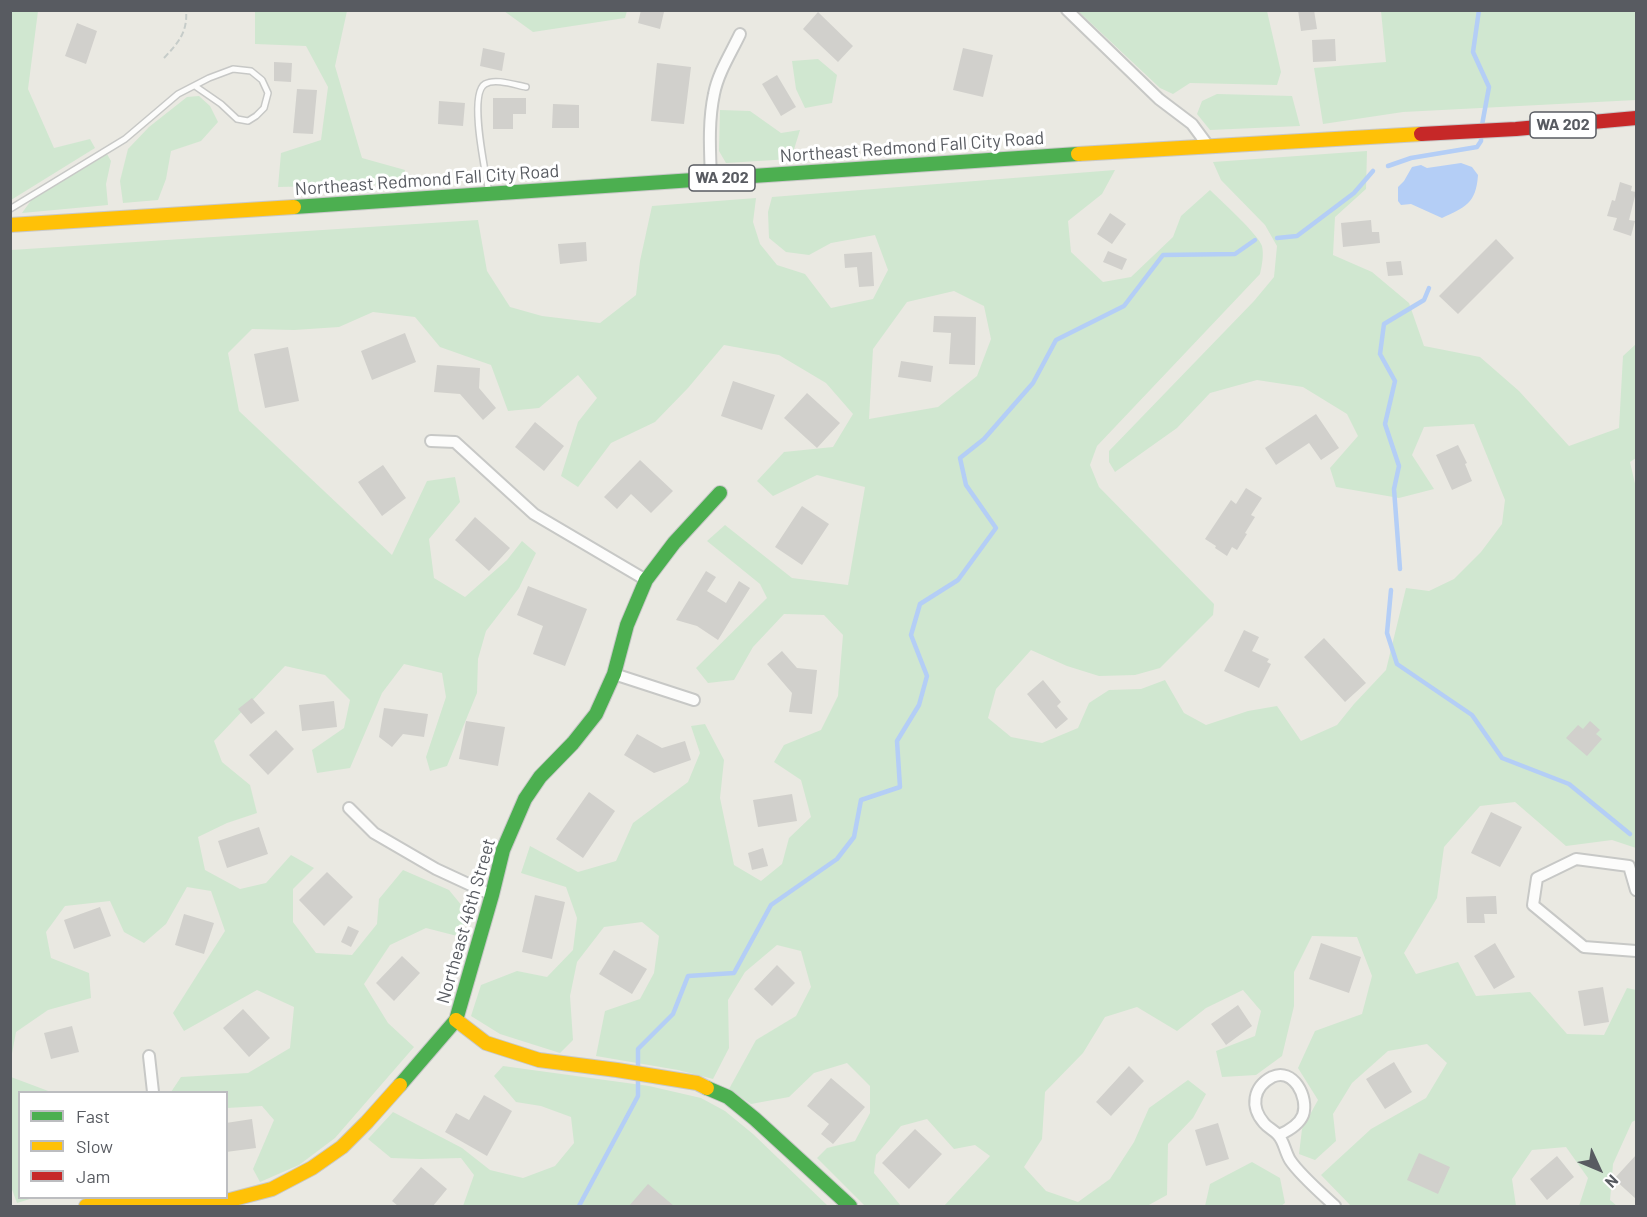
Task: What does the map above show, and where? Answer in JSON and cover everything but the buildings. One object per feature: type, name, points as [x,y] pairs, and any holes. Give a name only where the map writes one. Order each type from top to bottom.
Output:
[{"type":"main road","name":"Northeast Redmond Fall City Road","points":[[10,225],[1489,130],[1636,118]]},
{"type":"main road","name":"Northeast 46th Street","points":[[86,1206],[230,1200],[272,1190],[312,1168],[342,1147],[456,1020],[503,850],[525,799],[540,777],[573,743],[596,714],[614,674],[627,625],[646,580],[674,543],[720,493]]},
{"type":"main road","points":[[456,1020],[486,1043],[539,1060],[697,1083],[728,1097],[850,1206]]},
{"type":"street","points":[[1067,10],[1159,99],[1192,124],[1209,147]]},
{"type":"street","points":[[711,179],[710,132],[714,93],[740,34]]},
{"type":"street","points":[[431,441],[454,442],[534,514],[646,580]]},
{"type":"street","points":[[614,674],[694,700]]},
{"type":"street","points":[[349,808],[374,833],[436,869],[492,895]]},
{"type":"street","points":[[1636,890],[1629,866],[1576,859],[1537,878],[1533,905],[1584,947],[1636,951]]},
{"type":"street","points":[[149,1056],[153,1091]]},
{"type":"street","points":[[1279,1135],[1291,1130],[1303,1115],[1304,1102],[1300,1088],[1285,1075],[1274,1076],[1260,1086],[1254,1102],[1256,1111],[1264,1124],[1279,1135],[1290,1160],[1335,1206]]},
{"type":"lane","points":[[10,209],[125,139],[178,94],[195,86],[233,69],[251,71],[262,80],[268,93],[264,108],[248,121],[237,118],[195,86]]},
{"type":"lane","points":[[489,195],[477,120],[480,88],[486,83],[495,82],[526,87]]},
{"type":"path","points":[[164,58],[178,43],[187,22],[186,10]]},
{"type":"green space","points":[[11,10],[38,11],[28,89],[54,148],[90,139],[95,148],[11,200]]},
{"type":"green space","points":[[255,11],[347,11],[335,66],[362,158],[405,170],[403,184],[278,187],[281,153],[321,140],[328,87],[306,46],[255,44]]},
{"type":"green space","points":[[504,11],[627,11],[625,18],[533,32]]},
{"type":"green space","points":[[1078,11],[1267,11],[1281,72],[1277,85],[1190,83],[1173,94],[1160,88]]},
{"type":"green space","points":[[1381,11],[1636,11],[1636,100],[1403,112],[1323,124],[1314,68],[1386,62]]},
{"type":"green space","points":[[818,59],[837,75],[832,103],[805,108],[796,89],[792,61]]},
{"type":"green space","points":[[1217,94],[1292,96],[1300,126],[1210,130],[1197,114],[1202,101]]},
{"type":"green space","points":[[199,96],[210,106],[218,122],[201,141],[171,151],[166,179],[158,200],[123,203],[120,181],[128,149],[149,127],[187,97]]},
{"type":"green space","points":[[720,110],[750,111],[781,133],[800,130],[791,159],[726,163],[719,151]]},
{"type":"green space","points":[[1367,151],[1366,189],[1335,217],[1333,255],[1372,272],[1409,303],[1424,346],[1480,357],[1519,391],[1569,446],[1619,428],[1623,356],[1636,344],[1636,458],[1630,462],[1636,488],[1636,848],[1612,840],[1566,846],[1515,802],[1480,806],[1444,847],[1437,898],[1404,953],[1416,974],[1458,962],[1476,996],[1530,992],[1567,1034],[1604,1035],[1627,988],[1636,990],[1636,1120],[1632,1122],[1613,1164],[1610,1200],[1617,1206],[1579,1206],[1588,1178],[1566,1147],[1532,1150],[1512,1179],[1516,1206],[1351,1206],[1321,1175],[1371,1129],[1426,1098],[1447,1063],[1427,1044],[1388,1051],[1352,1083],[1333,1114],[1336,1141],[1315,1160],[1299,1154],[1302,1129],[1318,1100],[1298,1068],[1315,1031],[1362,1014],[1372,976],[1357,937],[1312,936],[1294,972],[1294,1006],[1282,1056],[1256,1075],[1222,1077],[1216,1051],[1255,1036],[1261,1011],[1243,990],[1206,1008],[1177,1031],[1137,1007],[1105,1017],[1083,1053],[1045,1092],[1042,1139],[1024,1167],[1046,1191],[1078,1202],[1110,1179],[1134,1142],[1149,1108],[1188,1080],[1206,1094],[1193,1118],[1168,1144],[1167,1195],[1147,1206],[944,1206],[990,1156],[975,1145],[954,1149],[927,1119],[901,1126],[876,1155],[874,1173],[901,1206],[865,1206],[817,1158],[827,1148],[855,1141],[870,1113],[870,1086],[847,1063],[814,1073],[789,1097],[751,1104],[729,1089],[756,1040],[796,1016],[811,987],[801,951],[777,945],[745,972],[728,1000],[729,1048],[713,1079],[678,1070],[596,1056],[605,1011],[640,999],[654,973],[659,936],[642,922],[604,927],[577,962],[570,996],[573,1040],[560,1053],[500,1034],[471,1016],[481,985],[517,971],[547,977],[573,950],[577,918],[566,887],[521,873],[530,846],[578,872],[616,861],[633,823],[688,782],[700,753],[691,726],[705,724],[724,760],[720,798],[734,865],[761,881],[782,864],[789,838],[811,817],[801,780],[774,762],[784,745],[821,730],[838,696],[843,635],[824,615],[784,614],[753,647],[734,680],[708,683],[696,668],[767,598],[760,584],[707,541],[725,525],[792,578],[848,585],[865,487],[817,475],[773,496],[757,481],[784,452],[833,447],[853,414],[826,383],[779,355],[724,345],[688,388],[655,422],[611,443],[578,487],[561,476],[578,422],[597,398],[578,375],[539,408],[508,411],[491,365],[440,347],[415,317],[373,312],[339,327],[294,330],[252,329],[228,353],[239,411],[392,555],[427,481],[455,477],[460,502],[429,539],[434,578],[465,597],[507,560],[522,541],[536,553],[519,588],[486,631],[478,659],[477,693],[447,766],[430,771],[426,757],[446,697],[442,673],[404,664],[382,693],[350,768],[317,773],[312,750],[344,728],[350,700],[325,675],[285,666],[214,741],[222,762],[250,785],[257,813],[227,823],[198,837],[205,870],[240,889],[266,883],[291,855],[314,868],[293,889],[293,922],[316,953],[352,955],[377,924],[379,899],[403,870],[449,890],[467,912],[461,937],[426,928],[390,945],[364,984],[388,1023],[414,1047],[335,1138],[299,1165],[260,1182],[253,1169],[274,1120],[262,1106],[228,1108],[228,1091],[172,1091],[181,1077],[248,1073],[290,1048],[294,1007],[257,990],[184,1031],[173,1013],[225,931],[211,891],[187,887],[166,924],[144,943],[124,932],[110,901],[65,906],[46,932],[51,958],[89,973],[91,998],[48,1010],[16,1032],[11,1059],[11,250],[478,220],[487,271],[510,307],[542,316],[600,323],[636,295],[640,261],[652,206],[756,198],[753,222],[760,244],[777,265],[805,274],[831,308],[873,299],[888,270],[875,235],[831,243],[809,255],[786,252],[769,238],[768,212],[772,197],[1115,170],[1102,194],[1068,221],[1071,252],[1103,282],[1131,277],[1173,237],[1181,216],[1210,190],[1247,226],[1262,246],[1260,274],[1097,446],[1090,465],[1099,487],[1214,604],[1213,615],[1160,668],[1135,675],[1099,676],[1067,666],[1031,650],[996,689],[988,718],[1011,737],[1042,743],[1078,728],[1089,703],[1109,690],[1141,689],[1165,680],[1184,713],[1206,725],[1248,711],[1277,706],[1301,741],[1337,725],[1386,670],[1406,588],[1429,591],[1454,579],[1481,552],[1502,524],[1505,500],[1474,424],[1424,427],[1412,455],[1434,489],[1399,498],[1336,487],[1330,468],[1358,436],[1347,414],[1303,387],[1257,380],[1210,393],[1177,428],[1115,472],[1109,462],[1109,451],[1254,301],[1274,277],[1277,246],[1265,225],[1221,180],[1213,162]],"holes":[[[954,291],[984,306],[991,339],[977,376],[938,407],[869,419],[873,349],[907,302]]]},
{"type":"green space","points":[[107,154],[111,161],[106,184],[108,205],[22,213],[32,199]]},
{"type":"green space","points":[[503,1066],[649,1086],[701,1098],[725,1111],[753,1134],[828,1206],[463,1206],[474,1175],[461,1158],[391,1158],[368,1139],[393,1112],[462,1148],[490,1170],[523,1178],[555,1166],[574,1143],[571,1117],[541,1106],[516,1102],[494,1076]]},
{"type":"green space","points":[[11,1077],[48,1091],[18,1091],[18,1199],[30,1199],[17,1203],[10,1184]]},
{"type":"green space","points":[[1252,1162],[1280,1178],[1285,1203],[1281,1206],[1205,1206],[1210,1184]]},
{"type":"water","points":[[1461,163],[1472,167],[1478,175],[1475,192],[1463,207],[1442,218],[1411,204],[1401,205],[1398,201],[1398,187],[1412,167],[1421,165],[1427,168]]},
{"type":"waterway","points":[[1479,10],[1473,52],[1489,87],[1482,125]]},
{"type":"waterway","points":[[1388,166],[1411,158],[1477,147],[1481,137]]},
{"type":"waterway","points":[[1277,238],[1297,236],[1354,193],[1373,171]]},
{"type":"waterway","points":[[579,1206],[638,1096],[638,1049],[673,1014],[688,976],[734,973],[771,905],[837,859],[854,837],[861,800],[900,787],[897,741],[919,705],[927,676],[911,635],[920,604],[958,580],[996,528],[966,485],[960,458],[984,439],[1033,383],[1056,340],[1124,306],[1163,255],[1235,254],[1255,240]]},
{"type":"waterway","points":[[1400,569],[1394,489],[1399,466],[1385,424],[1395,381],[1380,354],[1384,324],[1424,300],[1429,288]]},
{"type":"waterway","points":[[1391,590],[1387,633],[1397,664],[1472,715],[1502,758],[1569,784],[1630,834]]},
{"type":"traffic: fast","points":[[294,207],[1078,154]]},
{"type":"traffic: fast","points":[[400,1085],[456,1020],[503,850],[525,799],[540,777],[573,743],[596,714],[614,674],[627,625],[646,580],[674,543],[720,493]]},
{"type":"traffic: fast","points":[[707,1088],[728,1097],[755,1119],[850,1206]]},
{"type":"traffic: slow","points":[[1078,154],[1421,134]]},
{"type":"traffic: slow","points":[[10,225],[294,207]]},
{"type":"traffic: slow","points":[[456,1020],[486,1043],[539,1060],[697,1083],[707,1088]]},
{"type":"traffic: slow","points":[[86,1206],[166,1205],[230,1200],[272,1189],[312,1168],[342,1147],[400,1085]]},
{"type":"traffic: jam","points":[[1421,134],[1516,129],[1636,118]]}]
